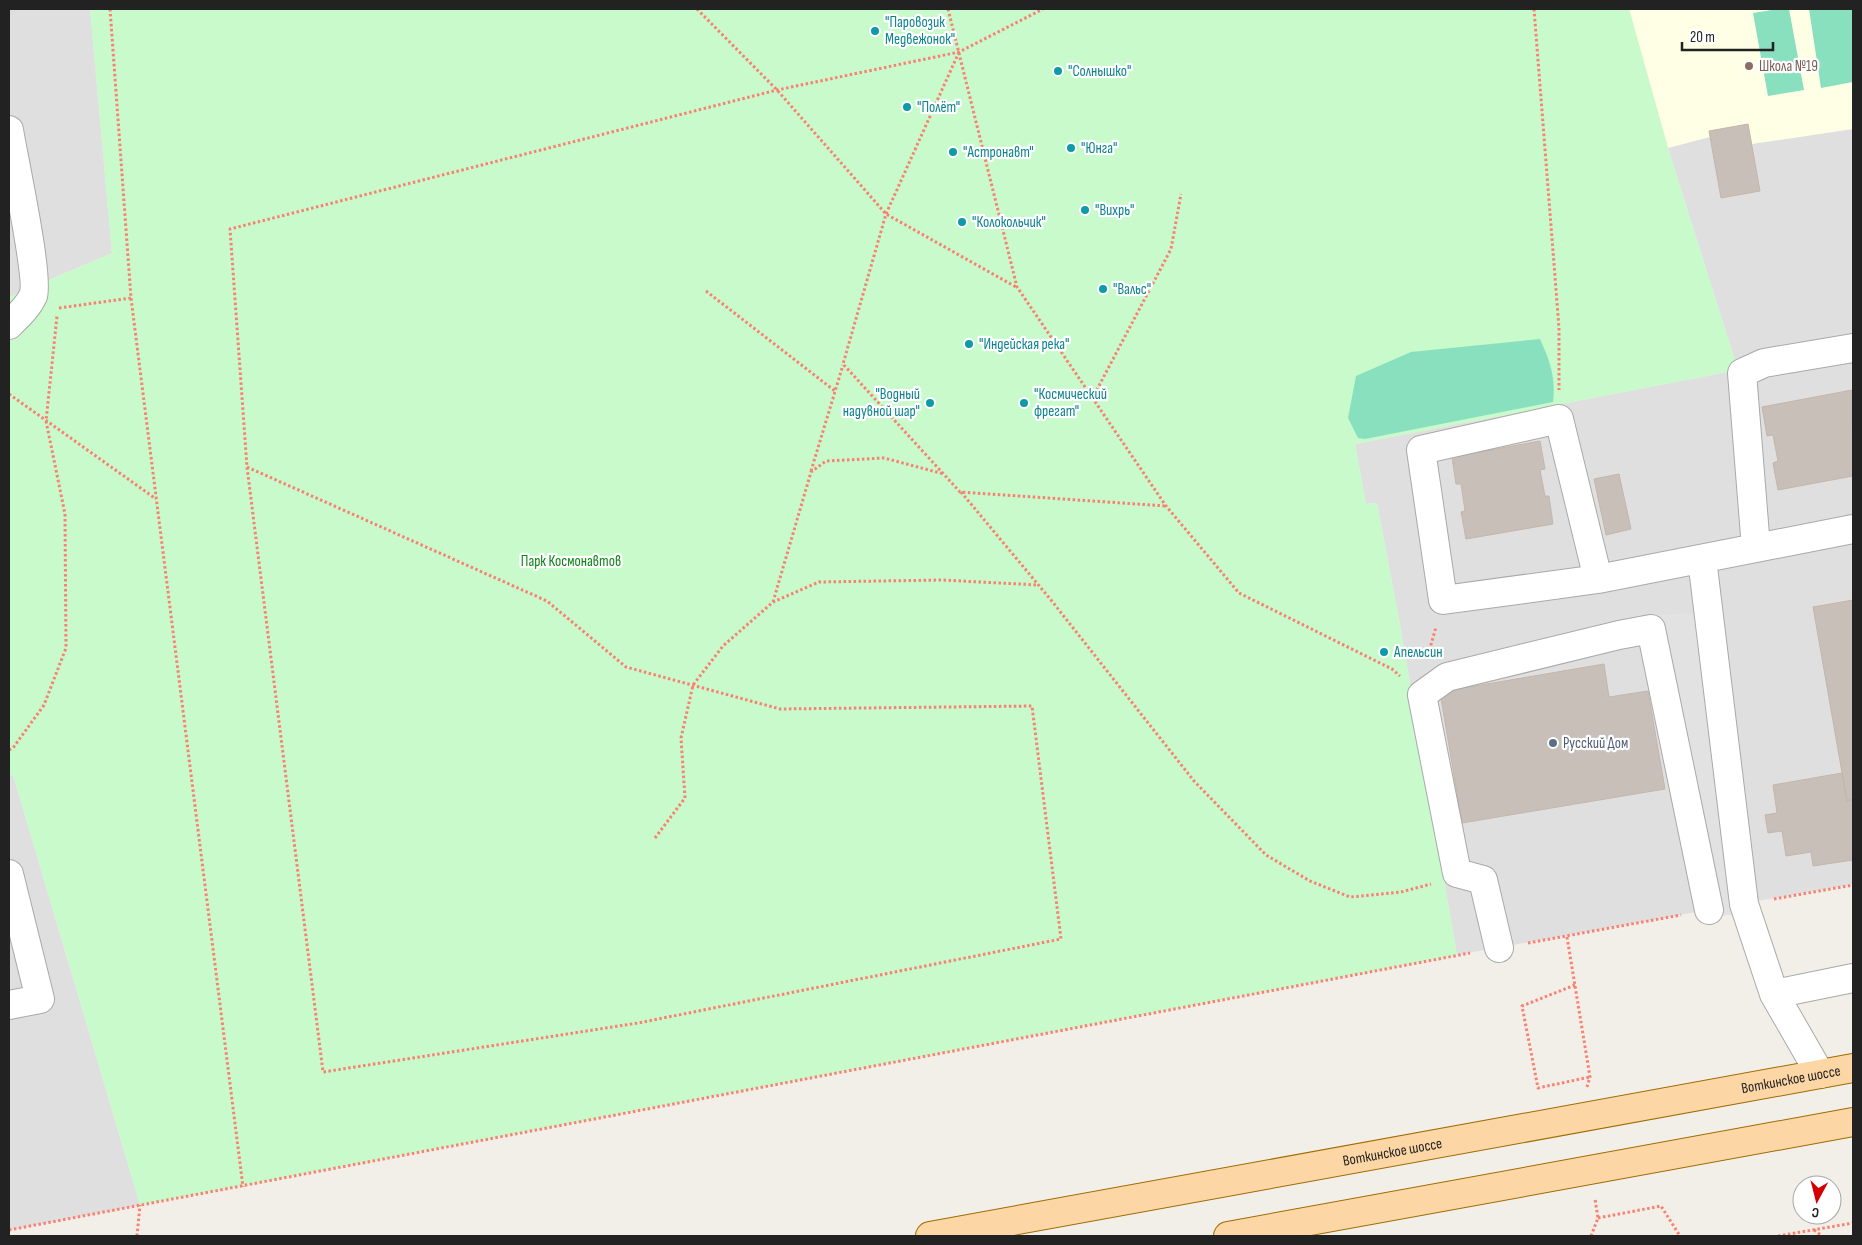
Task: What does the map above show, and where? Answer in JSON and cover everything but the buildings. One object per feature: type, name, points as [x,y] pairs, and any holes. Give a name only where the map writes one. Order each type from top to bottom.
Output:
[{"type":"main road","name":"Воткинское шоссе","points":[[930,1236],[1853,1068]]},
{"type":"main road","points":[[1228,1236],[1853,1122]]},
{"type":"lane","points":[[9,130],[33,267],[34,294],[21,313],[9,325]]},
{"type":"lane","points":[[1756,548],[1742,373],[1764,363],[1853,348]]},
{"type":"lane","points":[[1598,579],[1559,419],[1421,450],[1443,600],[1598,579],[1853,529]]},
{"type":"lane","points":[[1702,559],[1744,904],[1774,994],[1820,1074]]},
{"type":"lane","points":[[1499,948],[1483,880],[1457,873],[1422,695],[1447,677],[1651,629],[1709,910]]},
{"type":"lane","points":[[9,874],[40,999],[9,1005]]},
{"type":"lane","points":[[1774,994],[1853,978]]},
{"type":"path","points":[[110,9],[131,298],[243,1187]]},
{"type":"path","points":[[697,9],[777,90],[886,214],[1016,287]]},
{"type":"path","points":[[948,9],[1016,287],[1092,399],[1166,506],[1239,593],[1392,669],[1422,695]]},
{"type":"path","points":[[247,467],[547,600],[626,667],[780,709],[1032,706],[1061,939],[638,1023],[322,1072],[247,467],[230,229],[777,90],[959,52],[1043,9]]},
{"type":"path","points":[[1534,9],[1559,328],[1559,419]]},
{"type":"path","points":[[773,602],[886,214],[959,52]]},
{"type":"path","points":[[1092,399],[1171,250],[1181,194]]},
{"type":"path","points":[[706,291],[835,391]]},
{"type":"path","points":[[9,750],[13,748],[44,705],[66,648],[65,514],[46,421],[58,308],[131,298]]},
{"type":"path","points":[[843,364],[960,492],[1039,585],[1194,781],[1266,856],[1310,881],[1350,896],[1401,892],[1438,882],[1457,873]]},
{"type":"path","points":[[9,394],[156,499]]},
{"type":"path","points":[[811,472],[826,461],[884,458],[944,474]]},
{"type":"path","points":[[960,492],[1166,506]]},
{"type":"path","points":[[655,838],[686,798],[681,738],[693,685],[723,646],[773,602],[820,582],[942,580],[1039,585]]},
{"type":"path","points":[[1422,695],[1424,667],[1443,600]]},
{"type":"path","points":[[1744,904],[1853,885]]},
{"type":"path","points":[[9,1230],[1499,948],[1709,910]]},
{"type":"path","points":[[1575,985],[1522,1006],[1538,1088],[1590,1077]]},
{"type":"path","points":[[137,1236],[140,1205]]},
{"type":"path","points":[[1598,1218],[1661,1206],[1680,1236]]},
{"type":"path","points":[[1778,1236],[1853,1223]]},
{"type":"path","points":[[1814,1230],[1822,1236]]},
{"type":"shaded area","points":[[9,9],[90,9],[112,253],[9,297]]},
{"type":"shaded area","points":[[1629,9],[1853,9],[1853,884],[1457,955],[1377,503],[1366,504],[1355,444],[1738,370],[1668,148]]},
{"type":"shaded area","name":"Школа №19","points":[[1629,9],[1853,9],[1853,129],[1752,144],[1748,124],[1709,131],[1710,137],[1668,148]]},
{"type":"shaded area","points":[[1697,613],[1741,913],[1716,917],[1655,615]]},
{"type":"shaded area","points":[[13,775],[140,1205],[9,1230],[9,776]]},
{"type":"green space","name":"Парк Космонавтов","points":[[90,9],[1629,9],[1668,148],[1738,370],[1355,444],[1366,504],[1377,503],[1457,955],[140,1205],[13,775],[9,776],[9,297],[112,253]]},
{"type":"green space","points":[[1789,9],[1804,90],[1768,96],[1753,13]]},
{"type":"green space","points":[[1809,9],[1853,9],[1853,82],[1821,88]]},
{"type":"green space","points":[[1540,339],[1551,370],[1554,385],[1553,402],[1365,439],[1358,438],[1348,418],[1356,376],[1411,352]]},
{"type":"place","name":"\"Паровозик Медвежонок\"","points":[[875,31]]},
{"type":"place","name":"Школа №19","points":[[1749,66]]},
{"type":"place","name":"\"Солнышко\"","points":[[1058,71]]},
{"type":"place","name":"\"Полёт\"","points":[[907,107]]},
{"type":"place","name":"\"Юнга\"","points":[[1071,148]]},
{"type":"place","name":"\"Астронавт\"","points":[[953,152]]},
{"type":"place","name":"\"Вихрь\"","points":[[1085,210]]},
{"type":"place","name":"\"Колокольчик\"","points":[[962,222]]},
{"type":"place","name":"\"Вальс\"","points":[[1103,289]]},
{"type":"place","name":"\"Индейская река\"","points":[[969,344]]},
{"type":"place","name":"\"Водный надувной шар\"","points":[[930,403]]},
{"type":"place","name":"\"Космический фрегат\"","points":[[1024,403]]},
{"type":"place","name":"Апельсин","points":[[1384,652]]},
{"type":"place","name":"Русский Дом","points":[[1553,743]]}]
